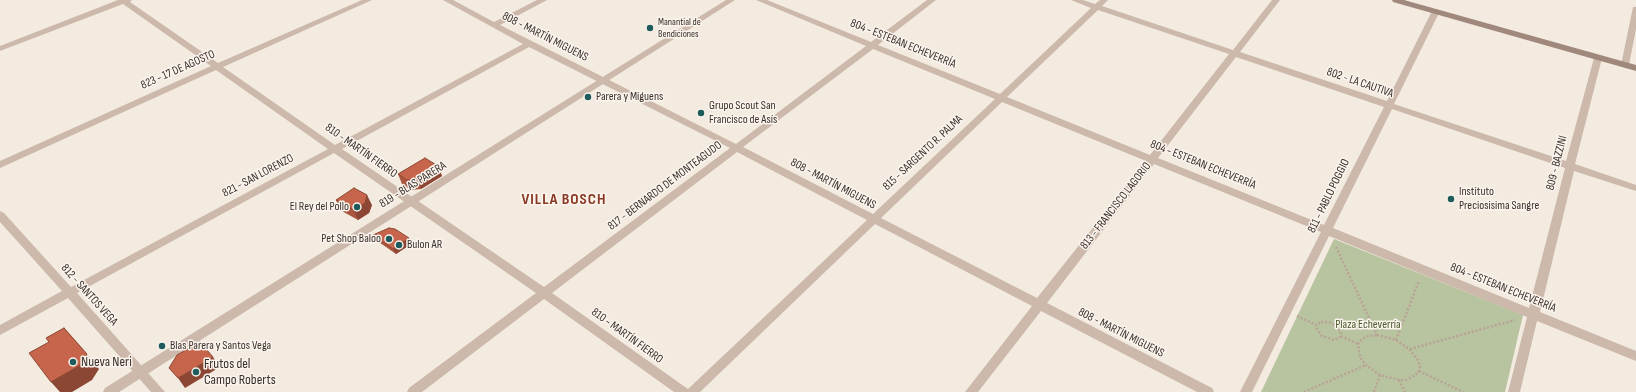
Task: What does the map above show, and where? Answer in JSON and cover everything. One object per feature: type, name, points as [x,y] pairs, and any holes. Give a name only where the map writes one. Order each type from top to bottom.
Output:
[{"type":"main road","points":[[1402,1],[1636,68]]},
{"type":"street","name":"810 - MARTÍN FIERRO","points":[[124,0],[410,202],[544,292],[683,392]]},
{"type":"street","points":[[0,49],[124,0]]},
{"type":"street","name":"823 - 17 DE AGOSTO","points":[[0,164],[368,0]]},
{"type":"street","name":"808 - MARTÍN MIGUENS","points":[[447,0],[529,44],[737,148],[1208,392]]},
{"type":"street","points":[[494,25],[544,0]]},
{"type":"street","name":"819 - BLAS PARERA","points":[[109,392],[731,0]]},
{"type":"street","name":"804 - ESTEBAN ECHEVERRÍA","points":[[760,0],[1636,356]]},
{"type":"street","name":"817 - BERNARDO DE MONTEAGUDO","points":[[413,392],[932,0]]},
{"type":"street","name":"802 - LA CAUTIVA","points":[[1075,0],[1636,188]]},
{"type":"street","name":"815 - SARGENTO R. PALMA","points":[[692,392],[872,219],[1104,0]]},
{"type":"street","name":"813 - FRANCISCO LAGORIO","points":[[971,392],[1276,0]]},
{"type":"street","points":[[1625,65],[1636,9]]},
{"type":"street","name":"811 - PABLO POGGIO","points":[[1246,392],[1436,11]]},
{"type":"street","name":"821 - SAN LORENZO","points":[[0,330],[529,44]]},
{"type":"street","name":"809 - BAZZINI","points":[[1514,392],[1598,58]]},
{"type":"street","name":"812 - SANTOS VEGA","points":[[0,215],[159,392]]},
{"type":"path","points":[[1343,236],[1336,247],[1377,335]]},
{"type":"path","points":[[1396,340],[1423,270]]},
{"type":"path","points":[[1286,312],[1316,325],[1319,333],[1326,338],[1334,340],[1341,336]]},
{"type":"path","points":[[1409,349],[1533,315]]},
{"type":"path","points":[[1316,325],[1321,322],[1333,324],[1339,329],[1341,336],[1358,344]]},
{"type":"path","points":[[1377,335],[1396,340],[1409,349],[1418,360],[1420,367],[1414,377],[1407,380],[1399,380],[1380,374],[1366,365],[1360,357],[1358,344],[1362,339],[1377,335]]},
{"type":"path","points":[[1304,392],[1366,365]]},
{"type":"path","points":[[1418,371],[1463,392]]},
{"type":"path","points":[[1374,392],[1380,374]]},
{"type":"path","points":[[1399,380],[1405,392]]},
{"type":"green space","name":"Plaza Echeverría","points":[[1334,239],[1523,315],[1505,392],[1261,392]]},
{"type":"building","points":[[425,158],[438,166],[417,179],[407,180],[398,174]]},
{"type":"building","points":[[354,188],[367,195],[365,203],[354,210],[336,200]]},
{"type":"building","points":[[389,228],[395,229],[409,238],[393,249],[373,235]]},
{"type":"building","points":[[64,328],[87,354],[79,366],[51,382],[29,353],[49,342],[46,338]]},
{"type":"building","points":[[200,342],[213,357],[178,378],[169,368],[177,355]]},
{"type":"place","name":"Manantial de Bendiciones","points":[[650,28]]},
{"type":"place","name":"Parera y Miguens","points":[[588,97]]},
{"type":"place","name":"Grupo Scout San Francisco de Asís","points":[[701,113]]},
{"type":"place","name":"Instituto Preciosisima Sangre","points":[[1451,199]]},
{"type":"place","name":"El Rey del Pollo","points":[[357,207]]},
{"type":"place","name":"Pet Shop Baloo","points":[[389,239]]},
{"type":"place","name":"Bulon AR","points":[[399,245]]},
{"type":"place","name":"Blas Parera y Santos Vega","points":[[162,346]]},
{"type":"place","name":"Nueva Neri","points":[[73,362]]},
{"type":"place","name":"Frutos del Campo Roberts","points":[[196,372]]},
{"type":"district","name":"VILLA BOSCH","points":[[564,200]]}]
